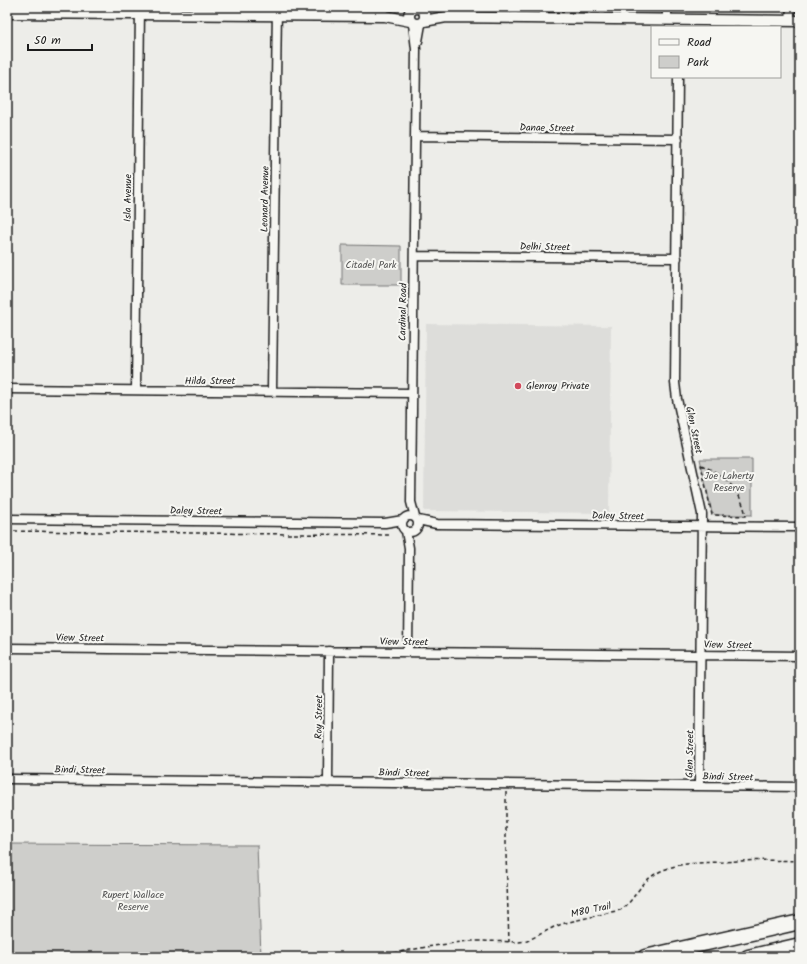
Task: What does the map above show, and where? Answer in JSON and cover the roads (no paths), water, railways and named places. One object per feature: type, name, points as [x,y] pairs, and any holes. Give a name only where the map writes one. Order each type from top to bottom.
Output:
[{"type":"highway","points":[[645,957],[800,922]]},
{"type":"highway","points":[[748,957],[800,945]]},
{"type":"street","points":[[544,7],[544,18]]},
{"type":"street","points":[[667,7],[667,20]]},
{"type":"street","points":[[7,13],[277,11],[385,16],[417,14],[446,17],[667,20],[679,23],[795,21],[791,7]]},
{"type":"street","name":"Isla Avenue","points":[[136,390],[140,11]]},
{"type":"street","name":"Leonard Avenue","points":[[272,391],[277,11]]},
{"type":"street","name":"Cardinal Road","points":[[408,652],[417,14]]},
{"type":"street","name":"Glen Street","points":[[678,78],[675,384],[701,508],[703,527],[700,786]]},
{"type":"street","name":"Danae Street","points":[[415,136],[678,139]]},
{"type":"street","name":"Delhi Street","points":[[414,256],[677,258]]},
{"type":"street","name":"Hilda Street","points":[[7,389],[412,392]]},
{"type":"street","name":"Daley Street","points":[[7,519],[800,527]]},
{"type":"street","name":"View Street","points":[[7,648],[800,656]]},
{"type":"street","name":"Roy Street","points":[[328,782],[329,651]]},
{"type":"street","name":"Bindi Street","points":[[7,779],[800,788]]},
{"type":"place","name":"Glenroy Private","points":[[518,386]]},
{"type":"park label","name":"Citadel Park","points":[[371,265]]},
{"type":"park label","name":"Joe Laherty Reserve","points":[[729,482]]},
{"type":"park label","name":"Rupert Wallace Reserve","points":[[133,900]]}]
